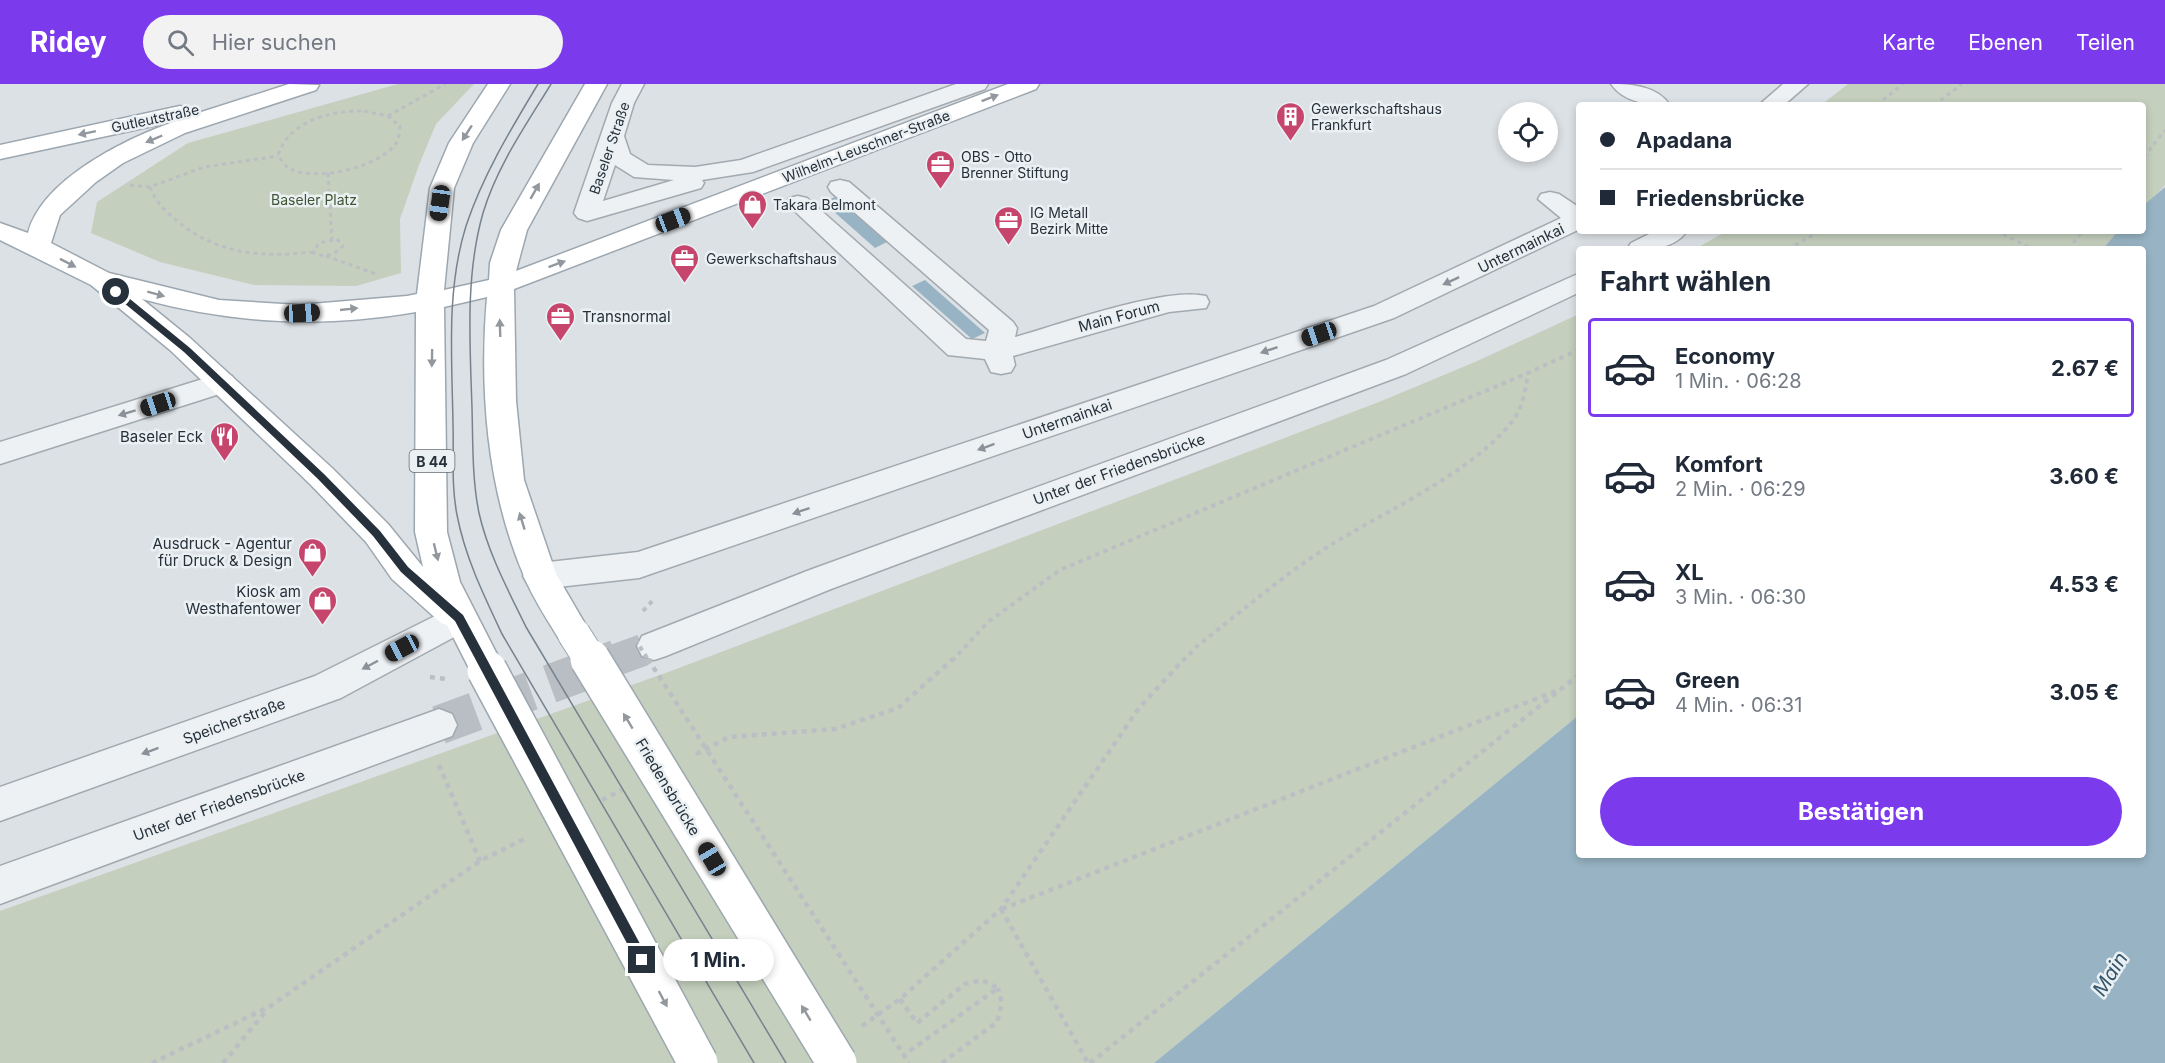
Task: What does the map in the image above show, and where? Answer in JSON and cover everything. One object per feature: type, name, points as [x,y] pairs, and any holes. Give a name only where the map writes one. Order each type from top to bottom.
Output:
[{"type":"main road","points":[[37,246],[46,216],[80,181],[112,160],[179,129],[309,84]]},
{"type":"main road","name":"Gutleutstraße","points":[[0,152],[309,84]]},
{"type":"main road","name":"B 44","points":[[499,84],[460,142],[442,188],[430,299],[431,532],[443,582],[459,618],[698,1063]]},
{"type":"main road","points":[[540,576],[509,480],[501,401],[500,316],[503,263],[514,230],[596,84]]},
{"type":"main road","name":"Wilhelm-Leuschner-Straße","points":[[502,284],[1028,84]]},
{"type":"main road","points":[[0,231],[37,246],[100,279],[180,344],[360,516],[404,570],[459,618]]},
{"type":"main road","points":[[100,279],[179,301],[247,312],[317,313],[430,299],[502,284]]},
{"type":"main road","name":"Friedensbrücke","points":[[540,576],[574,634],[846,1047]]},
{"type":"street","name":"Baseler Straße","points":[[587,213],[612,136],[633,84]]},
{"type":"street","name":"Wilhelm-Leuschner-Straße","points":[[587,213],[745,168],[934,95],[977,84]]},
{"type":"street","points":[[1622,84],[1654,102]]},
{"type":"street","points":[[1774,102],[1797,84]]},
{"type":"street","name":"Wilhelm-Leuschner-Straße","points":[[612,136],[620,158],[643,172],[695,174],[745,168]]},
{"type":"street","points":[[0,145],[57,139]]},
{"type":"street","name":"Main Forum","points":[[840,187],[922,254],[1000,348]]},
{"type":"street","points":[[1550,199],[1576,217]]},
{"type":"street","name":"Main Forum","points":[[798,203],[958,348],[1000,348],[1168,303],[1196,302]]},
{"type":"street","name":"Untermainkai","points":[[540,576],[639,565],[1384,312],[1576,220]]},
{"type":"street","points":[[1646,246],[1668,234]]},
{"type":"street","points":[[876,275],[922,254]]},
{"type":"street","name":"Unter der Friedensbrücke","points":[[645,643],[1396,367],[1476,332],[1576,283]]},
{"type":"street","points":[[0,453],[222,383]]},
{"type":"street","name":"Speicherstraße","points":[[0,804],[328,687],[459,618]]},
{"type":"street","name":"Unter der Friedensbrücke","points":[[0,885],[436,740]]},
{"type":"path","points":[[388,116],[445,84]]},
{"type":"path","points":[[1881,102],[1903,84]]},
{"type":"path","points":[[1938,102],[1962,84]]},
{"type":"path","points":[[357,111],[388,116],[397,122],[401,131],[394,145],[367,164],[328,173],[298,172],[284,165],[278,156],[282,143],[288,136],[318,119],[357,111]]},
{"type":"path","points":[[2146,154],[2165,130]]},
{"type":"path","points":[[122,184],[150,187],[178,175],[204,168],[278,156]]},
{"type":"path","points":[[328,173],[332,239]]},
{"type":"path","points":[[150,187],[153,198],[175,220],[201,240],[237,252],[270,257],[313,252],[358,265],[387,278]]},
{"type":"path","points":[[1793,246],[1815,234]]},
{"type":"path","points":[[2002,234],[2027,246]]},
{"type":"path","points":[[2070,246],[2080,234]]},
{"type":"path","points":[[313,252],[319,243],[332,239],[339,240],[343,246],[326,256]]},
{"type":"path","points":[[688,758],[729,737],[835,729],[898,708],[941,673],[988,622],[1059,570],[1576,351]]},
{"type":"path","points":[[846,1047],[1001,909],[1139,708],[1197,646],[1326,548],[1454,471],[1488,446],[1511,423],[1524,400],[1528,373]]},
{"type":"path","points":[[645,643],[909,1063]]},
{"type":"path","points":[[1001,909],[1089,1063],[1576,677]]},
{"type":"path","points":[[1001,909],[1562,689]]},
{"type":"path","points":[[436,740],[480,861]]},
{"type":"path","points":[[594,804],[625,789]]},
{"type":"path","points":[[152,1063],[269,1007],[480,861],[532,835]]},
{"type":"path","points":[[900,999],[917,1023],[965,984],[982,980],[998,988],[1002,1003],[997,1022],[942,1063]]},
{"type":"path","points":[[904,1055],[998,988]]},
{"type":"path","points":[[224,1063],[269,1007]]},
{"type":"green space","name":"Baseler Platz","points":[[398,84],[474,84],[436,124],[419,165],[400,219],[401,273],[356,286],[254,285],[160,262],[91,233],[97,202],[188,143]]},
{"type":"green space","points":[[1848,84],[2165,84],[2165,185],[2146,206],[2146,102],[1825,102]]},
{"type":"green space","points":[[1722,234],[2120,234],[2109,246],[1700,246]]},
{"type":"green space","points":[[1576,315],[1576,717],[1154,1063],[0,1063],[0,911],[671,671],[1379,402],[1475,362]]},
{"type":"water","name":"Main","points":[[2165,187],[2165,1063],[1154,1063],[1576,717],[1576,858],[2146,858],[2146,246],[2106,246],[2116,234],[2146,234],[2146,203]]},
{"type":"water","points":[[835,197],[887,242],[875,248],[823,202]]},
{"type":"water","points":[[925,280],[985,333],[972,339],[912,286]]},
{"type":"tunnel","points":[[613,661],[654,646]]},
{"type":"tunnel","points":[[439,725],[617,659]]},
{"type":"tram line","points":[[538,84],[508,135],[473,207],[466,226],[455,275],[451,349],[453,481],[460,531],[482,591],[502,634],[754,1063]]},
{"type":"tram line","points":[[551,84],[513,146],[496,179],[477,237],[471,286],[470,335],[473,461],[479,513],[493,557],[526,627],[786,1063]]},
{"type":"place","name":"Gewerkschaftshaus Frankfurt","points":[[1290,142]]},
{"type":"place","name":"OBS - Otto Brenner Stiftung","points":[[940,190]]},
{"type":"place","name":"Takara Belmont","points":[[752,230]]},
{"type":"place","name":"IG Metall Bezirk Mitte","points":[[1009,246]]},
{"type":"place","name":"Gewerkschaftshaus","points":[[685,284]]},
{"type":"place","name":"Transnormal","points":[[561,342]]},
{"type":"place","name":"Baseler Eck","points":[[224,462]]},
{"type":"place","name":"Ausdruck - Agentur für Druck & Design","points":[[313,578]]},
{"type":"place","name":"Kiosk am Westhafentower","points":[[322,626]]},
{"type":"route","points":[[116,292],[187,350],[321,476],[377,533],[404,570],[459,618],[642,960]]}]
